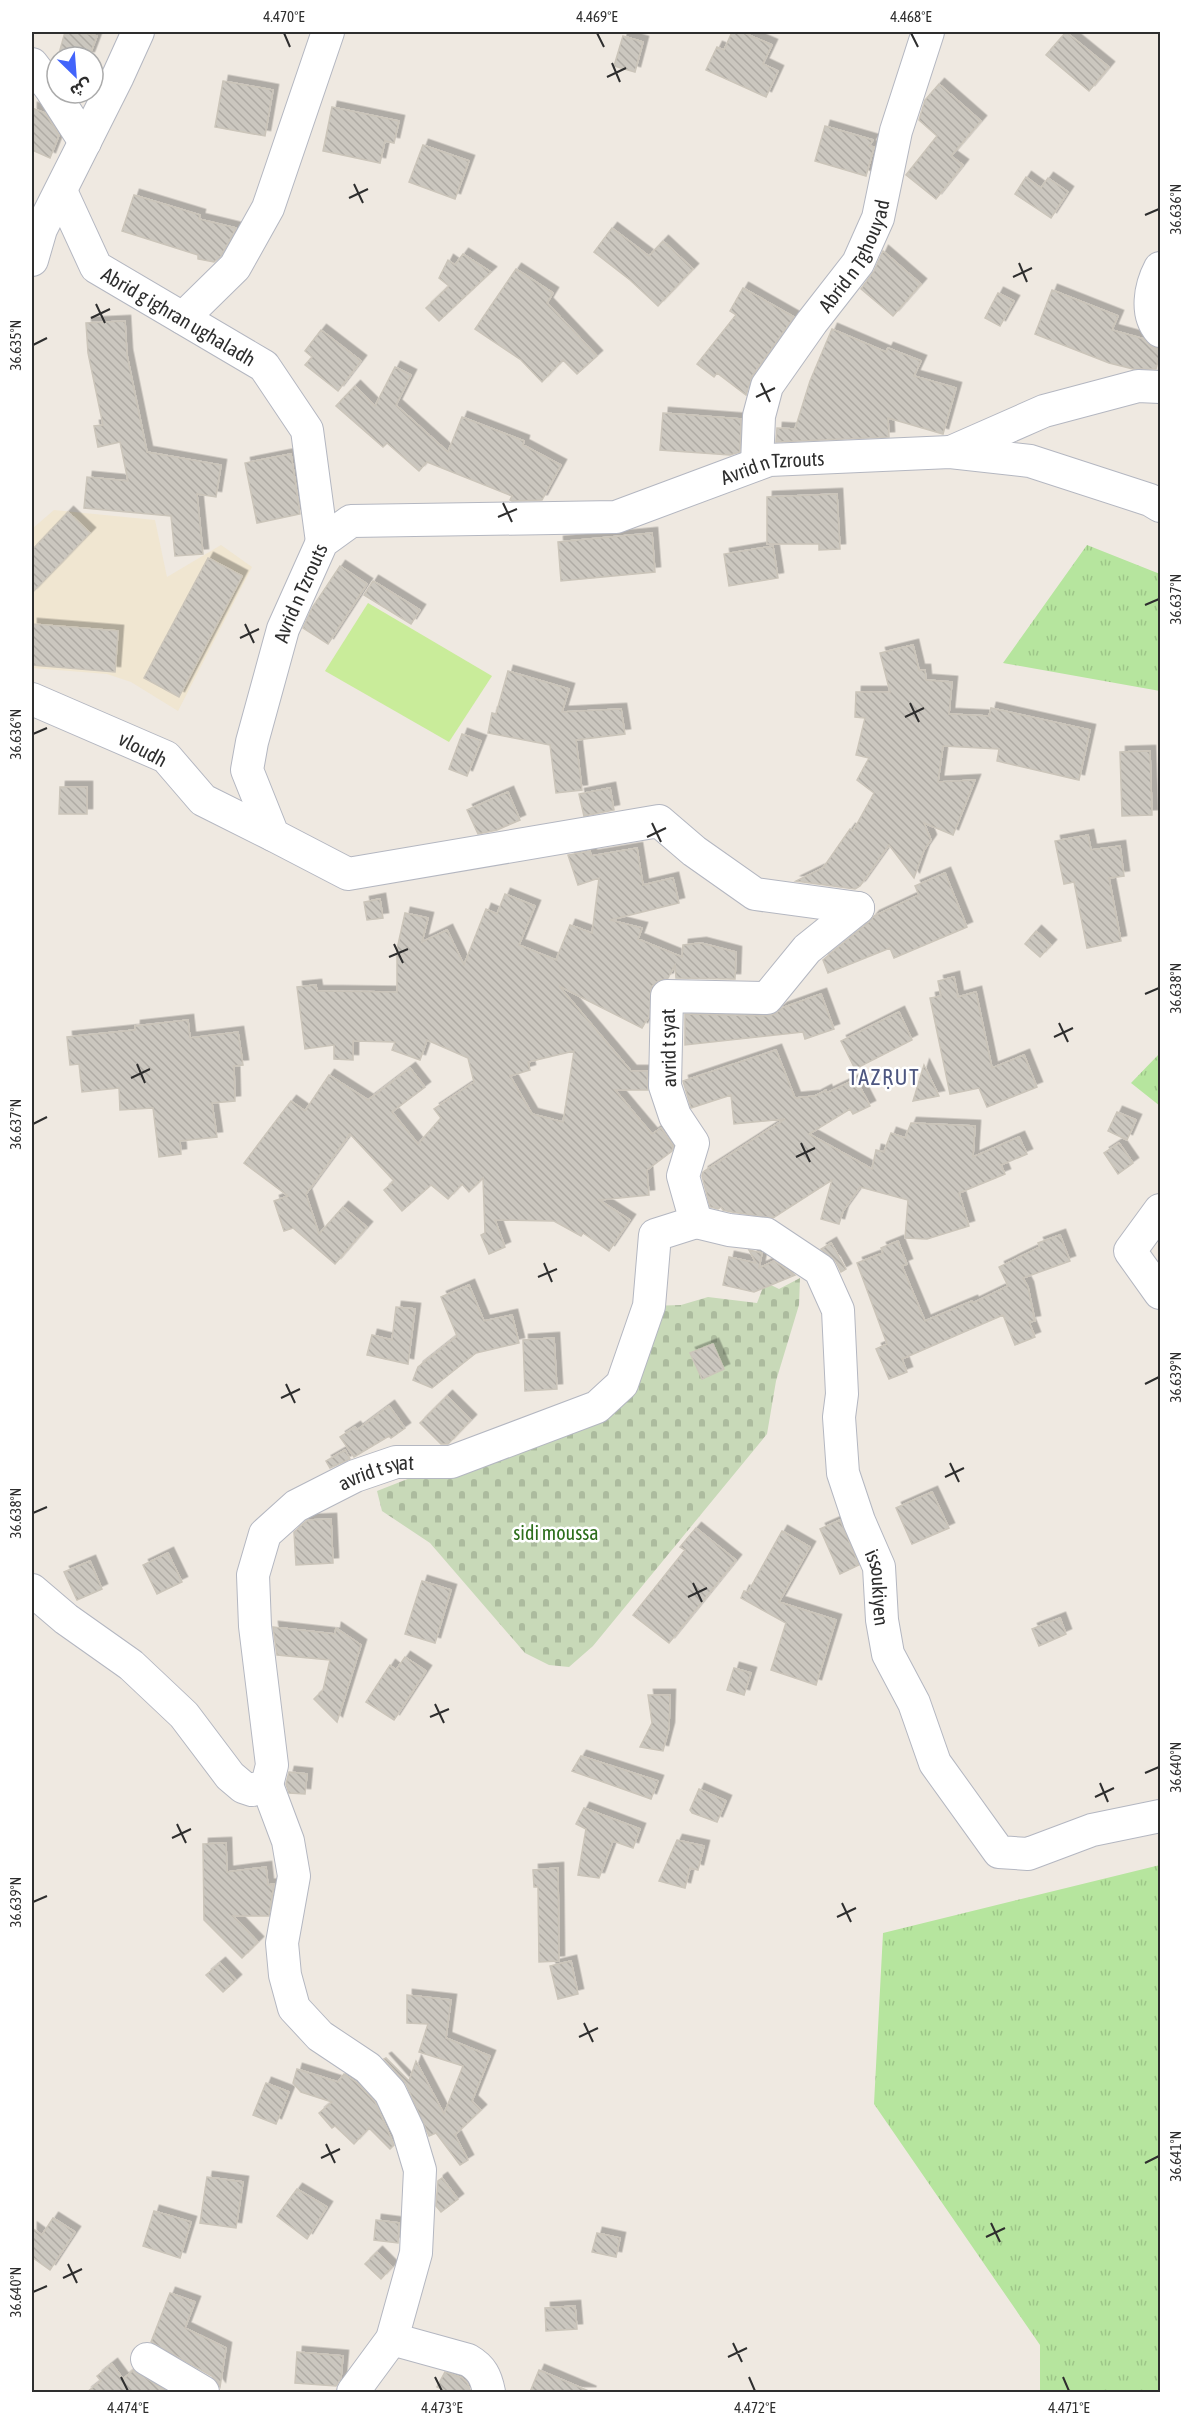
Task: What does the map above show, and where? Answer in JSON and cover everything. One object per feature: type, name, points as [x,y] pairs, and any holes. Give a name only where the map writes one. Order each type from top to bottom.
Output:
[{"type":"street","points":[[32,260],[41,229],[138,32]]},
{"type":"street","points":[[183,318],[235,267],[268,208],[328,32]]},
{"type":"street","name":"Abrid n Tghouyad","points":[[757,464],[759,416],[766,386],[858,263],[878,218],[896,131],[928,32]]},
{"type":"street","points":[[32,64],[85,142]]},
{"type":"street","name":"Abrid g ighran ughaladh","points":[[61,191],[96,267],[264,366],[307,430],[321,542]]},
{"type":"street","points":[[1161,267],[1152,290],[1150,309],[1153,323],[1161,331]]},
{"type":"street","points":[[950,453],[1044,411],[1137,386],[1161,387]]},
{"type":"street","name":"Avrid n Tzrouts","points":[[273,835],[247,770],[263,697],[283,629],[321,542],[351,521],[616,517],[769,459],[950,453],[1030,461],[1150,500],[1161,506]]},
{"type":"street","name":"vloudh","points":[[32,699],[166,757],[203,800],[273,835]]},
{"type":"street","name":"avrid t syat","points":[[267,1785],[272,1765],[255,1626],[253,1575],[265,1534],[296,1506],[355,1476],[396,1462],[451,1462],[597,1407],[622,1384],[649,1306],[655,1235],[696,1222],[683,1176],[693,1143],[675,1116],[665,1086],[667,996],[767,998],[807,949],[858,908],[755,894],[694,851],[659,821],[348,874],[273,835]]},
{"type":"street","points":[[1161,1210],[1130,1251],[1161,1293]]},
{"type":"street","name":"issoukiyen","points":[[696,1222],[729,1230],[766,1234],[820,1270],[838,1310],[842,1394],[839,1418],[843,1473],[859,1521],[879,1567],[882,1620],[888,1654],[914,1702],[935,1763],[999,1852],[1028,1854],[1092,1830],[1161,1816]]},
{"type":"street","points":[[32,1590],[131,1665],[184,1715],[230,1776],[243,1787],[252,1790],[267,1785],[288,1840],[294,1876],[282,1943],[285,1975],[294,2008],[320,2036],[368,2068],[390,2092],[408,2130],[420,2170],[416,2253],[392,2339],[353,2392]]},
{"type":"street","points":[[392,2339],[468,2360],[478,2366],[484,2374],[489,2392]]},
{"type":"street","points":[[147,2359],[202,2392]]},
{"type":"shaded area","points":[[54,510],[155,520],[167,577],[221,545],[252,567],[178,711],[131,682],[107,674],[32,668],[32,529]]},
{"type":"green space","points":[[1087,545],[1160,574],[1160,691],[1003,663]]},
{"type":"green space","points":[[368,603],[492,676],[449,742],[325,671]]},
{"type":"green space","points":[[1160,1053],[1160,1106],[1131,1083]]},
{"type":"green space","name":"sidi moussa","points":[[800,1278],[799,1305],[776,1381],[767,1434],[593,1646],[569,1667],[549,1665],[525,1653],[430,1543],[382,1511],[377,1491],[451,1462],[604,1419],[649,1306],[681,1305],[708,1297],[757,1303],[765,1282],[779,1289]]},
{"type":"green space","points":[[1160,1865],[1160,2392],[1040,2392],[1040,2345],[874,2104],[883,1933]]},
{"type":"building","points":[[65,32],[80,32],[97,36],[94,45],[61,45]]},
{"type":"building","points":[[732,32],[742,32],[772,45],[763,64],[778,71],[766,97],[706,70],[717,47],[724,50]]},
{"type":"building","points":[[1066,32],[1109,67],[1089,91],[1046,55]]},
{"type":"building","points":[[623,36],[643,42],[635,72],[614,66]]},
{"type":"building","points":[[223,81],[273,90],[265,136],[215,127]]},
{"type":"building","points":[[939,84],[981,121],[951,156],[963,165],[936,199],[906,175],[937,136],[919,120],[925,100]]},
{"type":"building","points":[[332,107],[399,121],[394,143],[385,141],[380,163],[323,151]]},
{"type":"building","points":[[32,108],[45,113],[59,135],[50,158],[32,150]]},
{"type":"building","points":[[825,126],[873,140],[869,146],[874,147],[866,176],[815,161]]},
{"type":"building","points":[[423,145],[469,161],[455,199],[409,182]]},
{"type":"building","points":[[1026,177],[1041,188],[1048,178],[1068,192],[1051,218],[1015,194]]},
{"type":"building","points":[[134,195],[200,215],[199,219],[236,228],[221,256],[214,262],[198,259],[198,255],[122,231]]},
{"type":"building","points":[[612,228],[649,256],[663,241],[693,269],[658,306],[630,280],[594,252]]},
{"type":"building","points":[[883,251],[921,284],[893,316],[861,289],[874,271]]},
{"type":"building","points":[[463,254],[491,272],[439,321],[426,308],[449,286],[439,278],[448,260],[455,265]]},
{"type":"building","points":[[516,269],[553,293],[547,303],[597,356],[577,374],[563,360],[542,382],[521,360],[475,329]]},
{"type":"building","points":[[743,288],[794,317],[752,376],[746,395],[717,373],[714,377],[697,364],[736,315],[730,311]]},
{"type":"building","points":[[1052,290],[1118,316],[1112,330],[1144,339],[1152,347],[1161,349],[1156,369],[1133,369],[1109,363],[1035,334]]},
{"type":"building","points":[[998,293],[1014,301],[1000,326],[985,318]]},
{"type":"building","points":[[125,321],[127,355],[147,452],[221,465],[216,497],[197,494],[203,554],[175,556],[171,516],[84,508],[87,477],[128,481],[120,442],[98,447],[94,426],[103,425],[88,353],[86,323]]},
{"type":"building","points":[[832,329],[886,352],[888,348],[921,361],[914,376],[956,388],[943,434],[888,418],[889,437],[776,442],[777,428],[795,429],[810,381]]},
{"type":"building","points":[[321,330],[361,361],[338,391],[305,365],[312,357],[305,351]]},
{"type":"building","points":[[395,367],[411,375],[396,405],[448,452],[462,417],[524,441],[523,445],[561,465],[542,500],[512,501],[510,500],[512,496],[427,462],[419,471],[387,443],[383,447],[336,406],[355,386],[375,406]]},
{"type":"building","points":[[663,413],[741,419],[740,452],[730,455],[660,450]]},
{"type":"building","points":[[291,454],[300,514],[257,523],[245,463]]},
{"type":"building","points":[[837,494],[840,549],[819,550],[819,544],[767,544],[767,497]]},
{"type":"building","points":[[68,512],[90,533],[32,593],[32,550]]},
{"type":"building","points":[[652,533],[655,572],[561,581],[558,542]]},
{"type":"building","points":[[773,546],[778,578],[729,586],[724,554]]},
{"type":"building","points":[[208,558],[242,576],[179,697],[144,678]]},
{"type":"building","points":[[340,566],[367,584],[328,644],[303,628],[312,608]]},
{"type":"building","points":[[373,581],[420,610],[411,624],[364,595]]},
{"type":"building","points":[[32,624],[118,631],[115,672],[32,665]]},
{"type":"building","points":[[913,645],[919,670],[925,670],[926,680],[952,682],[949,714],[989,716],[991,708],[1090,730],[1079,780],[997,761],[999,749],[943,746],[938,782],[975,780],[953,835],[924,823],[931,840],[924,850],[914,878],[889,845],[860,886],[855,889],[796,881],[823,868],[850,829],[853,831],[874,793],[857,780],[869,758],[856,755],[865,718],[855,717],[856,692],[890,692],[880,653]]},
{"type":"building","points":[[508,671],[569,689],[562,712],[621,709],[625,734],[576,740],[582,790],[556,793],[550,745],[488,733],[492,713],[496,714]]},
{"type":"building","points":[[462,734],[481,741],[467,776],[449,769]]},
{"type":"building","points":[[1150,751],[1152,815],[1122,816],[1120,752]]},
{"type":"building","points":[[60,787],[87,787],[87,814],[59,814]]},
{"type":"building","points":[[610,788],[614,810],[584,816],[579,794]]},
{"type":"building","points":[[508,792],[520,820],[497,830],[478,834],[467,810]]},
{"type":"building","points":[[1088,835],[1091,850],[1120,846],[1124,876],[1109,878],[1121,941],[1087,948],[1074,882],[1064,884],[1055,841]]},
{"type":"building","points":[[637,848],[643,885],[673,878],[679,903],[610,920],[642,928],[638,939],[682,957],[683,945],[701,943],[736,952],[735,979],[676,978],[675,965],[668,978],[658,981],[651,987],[649,1016],[642,1028],[559,986],[631,1071],[647,1071],[648,1090],[615,1090],[652,1134],[661,1128],[673,1146],[672,1151],[647,1170],[649,1195],[599,1200],[630,1220],[609,1251],[583,1233],[581,1236],[554,1221],[495,1220],[505,1247],[489,1254],[481,1235],[485,1233],[483,1178],[469,1192],[462,1184],[448,1199],[431,1185],[402,1211],[384,1190],[394,1181],[350,1134],[306,1194],[319,1234],[343,1207],[367,1227],[335,1264],[293,1228],[284,1231],[274,1201],[288,1196],[244,1163],[291,1101],[305,1111],[329,1075],[368,1100],[410,1068],[425,1087],[392,1112],[418,1144],[441,1118],[434,1109],[474,1082],[468,1058],[427,1040],[420,1060],[392,1050],[395,1042],[353,1041],[353,1060],[334,1059],[334,1045],[305,1049],[297,987],[316,985],[317,991],[397,992],[397,949],[405,913],[428,918],[422,942],[447,930],[464,965],[486,909],[497,914],[505,894],[535,906],[519,945],[556,960],[570,925],[592,933],[599,878],[578,885],[568,855],[590,851],[591,856]],"holes":[[[574,1051],[563,1122],[532,1114],[510,1076],[530,1070],[528,1062]]]},
{"type":"building","points":[[945,873],[967,927],[894,958],[890,948],[828,973],[823,960],[874,916],[919,895],[915,886]]},
{"type":"building","points":[[380,899],[383,918],[367,920],[364,902]]},
{"type":"building","points":[[1036,931],[1051,945],[1040,957],[1025,944]]},
{"type":"building","points":[[954,977],[958,997],[976,992],[992,1068],[1024,1055],[1037,1087],[987,1107],[979,1088],[950,1094],[930,998],[941,996],[938,981]]},
{"type":"building","points":[[821,994],[834,1029],[805,1039],[803,1032],[685,1045],[685,1014],[767,1016]]},
{"type":"building","points":[[899,1012],[912,1040],[855,1069],[841,1041]]},
{"type":"building","points":[[188,1020],[190,1038],[238,1032],[243,1065],[234,1066],[235,1101],[212,1103],[217,1137],[180,1141],[181,1154],[159,1157],[153,1108],[120,1110],[119,1088],[82,1092],[79,1064],[70,1065],[67,1037],[135,1030],[135,1026]]},
{"type":"building","points":[[776,1050],[795,1098],[815,1096],[826,1090],[827,1093],[856,1079],[870,1106],[853,1114],[850,1109],[809,1134],[872,1169],[876,1150],[884,1152],[891,1133],[905,1138],[911,1123],[975,1126],[973,1157],[1019,1137],[1027,1154],[1001,1165],[1005,1174],[959,1193],[969,1226],[927,1239],[905,1238],[908,1200],[860,1187],[843,1211],[839,1224],[821,1219],[832,1180],[773,1218],[732,1212],[723,1210],[721,1207],[718,1209],[710,1207],[703,1172],[785,1119],[734,1124],[731,1095],[691,1108],[683,1081]]},
{"type":"building","points":[[924,1065],[939,1096],[913,1101]]},
{"type":"building","points":[[1117,1112],[1136,1120],[1127,1140],[1108,1131]]},
{"type":"building","points":[[1119,1143],[1133,1163],[1118,1174],[1104,1153]]},
{"type":"building","points":[[1060,1235],[1070,1261],[1023,1278],[1028,1287],[1035,1321],[1029,1322],[1035,1337],[1015,1345],[1003,1315],[902,1359],[907,1372],[889,1379],[876,1349],[887,1344],[857,1263],[883,1253],[881,1248],[898,1241],[907,1264],[902,1266],[925,1321],[972,1301],[973,1303],[1008,1286],[999,1267],[1040,1247],[1038,1243]]},
{"type":"building","points":[[831,1243],[846,1269],[841,1272],[836,1262],[821,1249]]},
{"type":"building","points":[[749,1250],[762,1253],[759,1268],[774,1261],[795,1275],[754,1292],[723,1285],[729,1257],[756,1263]]},
{"type":"building","points":[[469,1285],[484,1321],[512,1315],[519,1343],[476,1353],[432,1388],[413,1380],[418,1367],[457,1336],[441,1297]]},
{"type":"building","points":[[396,1307],[415,1309],[408,1364],[367,1355],[372,1335],[392,1340]]},
{"type":"building","points":[[554,1338],[557,1389],[525,1391],[523,1340]]},
{"type":"building","points":[[713,1344],[724,1369],[702,1379],[690,1353]]},
{"type":"building","points":[[447,1396],[471,1420],[448,1444],[441,1444],[420,1423]]},
{"type":"building","points":[[389,1406],[405,1428],[354,1457],[340,1437],[355,1427],[357,1430]]},
{"type":"building","points":[[345,1450],[350,1459],[330,1468],[326,1461]]},
{"type":"building","points":[[932,1492],[949,1528],[912,1544],[896,1508]]},
{"type":"building","points":[[331,1519],[333,1563],[296,1565],[294,1532],[308,1520]]},
{"type":"building","points":[[840,1520],[859,1565],[840,1574],[820,1529]]},
{"type":"building","points":[[696,1528],[736,1560],[669,1643],[633,1615],[685,1550],[680,1547]]},
{"type":"building","points":[[782,1531],[810,1547],[779,1602],[836,1620],[816,1685],[771,1670],[786,1623],[741,1598],[744,1591],[748,1592]]},
{"type":"building","points":[[168,1553],[182,1582],[157,1594],[143,1565]]},
{"type":"building","points":[[90,1561],[102,1589],[77,1600],[64,1572]]},
{"type":"building","points":[[422,1581],[451,1590],[435,1643],[405,1634]]},
{"type":"building","points":[[1060,1618],[1066,1634],[1039,1646],[1032,1629]]},
{"type":"building","points":[[273,1627],[335,1634],[336,1628],[361,1645],[337,1722],[314,1699],[323,1690],[330,1660],[277,1655]]},
{"type":"building","points":[[405,1657],[426,1671],[394,1720],[366,1702],[390,1665],[396,1670]]},
{"type":"building","points":[[734,1668],[751,1673],[744,1695],[727,1690]]},
{"type":"building","points":[[648,1695],[670,1695],[669,1728],[663,1751],[640,1747],[652,1723]]},
{"type":"building","points":[[581,1756],[658,1781],[651,1799],[572,1771]]},
{"type":"building","points":[[289,1772],[307,1774],[305,1794],[289,1793],[286,1784]]},
{"type":"building","points":[[699,1789],[726,1801],[717,1822],[692,1813],[690,1810]]},
{"type":"building","points":[[584,1808],[640,1829],[633,1848],[613,1841],[599,1878],[578,1875],[586,1829],[576,1824]]},
{"type":"building","points":[[677,1840],[704,1846],[698,1870],[690,1868],[685,1888],[659,1881]]},
{"type":"building","points":[[226,1843],[227,1872],[266,1867],[268,1885],[274,1884],[269,1916],[233,1916],[258,1942],[242,1958],[204,1920],[203,1844]]},
{"type":"building","points":[[558,1868],[559,1961],[539,1962],[538,1887],[534,1887],[533,1870]]},
{"type":"building","points":[[571,1961],[578,1994],[558,1999],[550,1966]]},
{"type":"building","points":[[220,1963],[236,1980],[223,1992],[206,1975]]},
{"type":"building","points":[[407,1995],[451,2000],[446,2038],[490,2056],[472,2101],[481,2110],[455,2135],[468,2160],[460,2165],[436,2133],[429,2136],[406,2084],[384,2059],[386,2058],[409,2081],[416,2061],[444,2114],[463,2066],[419,2052],[428,2024],[407,2023]]},
{"type":"building","points":[[297,2069],[338,2082],[344,2074],[356,2082],[375,2102],[394,2145],[390,2149],[369,2128],[354,2144],[335,2126],[332,2128],[319,2113],[332,2102],[301,2092],[293,2083]]},
{"type":"building","points":[[266,2083],[289,2092],[276,2124],[253,2115]]},
{"type":"building","points":[[207,2177],[243,2182],[236,2228],[200,2223]]},
{"type":"building","points":[[442,2178],[458,2199],[441,2212],[436,2206],[438,2181]]},
{"type":"building","points":[[297,2189],[327,2207],[307,2239],[277,2216]]},
{"type":"building","points":[[154,2211],[191,2222],[180,2258],[143,2246]]},
{"type":"building","points":[[53,2218],[75,2232],[50,2270],[32,2257],[32,2228],[42,2235]]},
{"type":"building","points":[[376,2220],[399,2223],[398,2243],[374,2240]]},
{"type":"building","points":[[597,2233],[620,2238],[616,2257],[592,2252]]},
{"type":"building","points":[[377,2252],[392,2267],[381,2279],[365,2264]]},
{"type":"building","points":[[170,2293],[195,2302],[185,2328],[226,2348],[220,2387],[212,2376],[151,2342]]},
{"type":"building","points":[[575,2306],[577,2329],[546,2331],[545,2308]]},
{"type":"building","points":[[297,2352],[343,2356],[341,2378],[336,2386],[295,2383]]},
{"type":"building","points":[[112,2364],[123,2379],[134,2370],[168,2392],[87,2392],[101,2381],[97,2376]]},
{"type":"building","points":[[539,2370],[591,2392],[530,2392]]},
{"type":"building","points":[[445,2372],[462,2378],[471,2392],[448,2392],[437,2387]]},
{"type":"district","name":"TAZṚUT","points":[[884,1077]]}]
